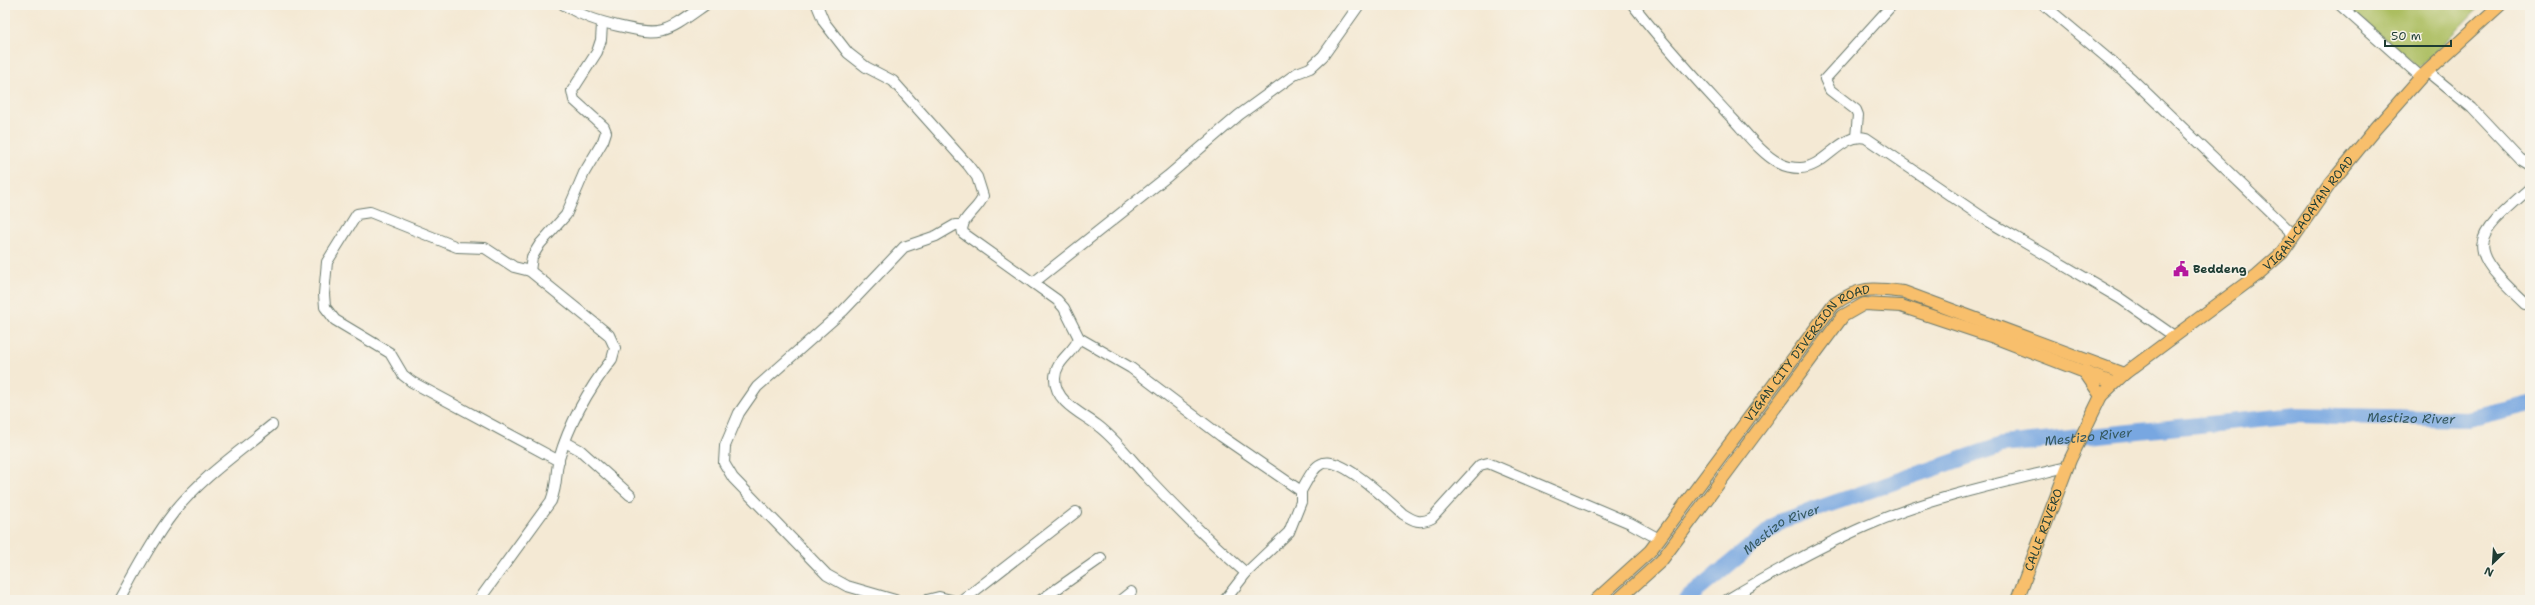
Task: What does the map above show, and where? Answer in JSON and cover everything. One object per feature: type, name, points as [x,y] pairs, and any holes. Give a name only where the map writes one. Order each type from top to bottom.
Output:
[{"type":"main road","name":"VIGAN-CAOAYAN ROAD","points":[[2100,398],[2113,383],[2134,366],[2269,265],[2282,253],[2330,184],[2424,74],[2500,5]]},
{"type":"main road","name":"VIGAN CITY DIVERSION ROAD","points":[[1596,600],[1650,551],[1833,305],[1860,289],[1877,288],[1904,292],[2124,374]]},
{"type":"main road","name":"VIGAN CITY DIVERSION ROAD","points":[[1618,600],[1661,561],[1843,316],[1864,304],[1901,306],[2083,370],[2113,383]]},
{"type":"main road","name":"VIGAN CITY DIVERSION ROAD","points":[[2093,362],[2134,366]]},
{"type":"main road","points":[[2083,370],[2100,398]]},
{"type":"main road","name":"CALLE RIVERO","points":[[2017,600],[2069,464],[2100,398]]},
{"type":"main road","points":[[1754,410],[1765,419]]},
{"type":"street","points":[[564,5],[585,18],[602,24],[638,32],[657,32],[681,22],[705,5]]},
{"type":"street","points":[[817,5],[824,22],[848,53],[866,67],[893,81],[974,172],[983,196],[963,225],[962,231],[966,236],[1033,283],[1064,308],[1079,338],[1131,368],[1221,436],[1301,491]]},
{"type":"street","points":[[1033,283],[1168,176],[1239,115],[1297,73],[1310,68],[1323,56],[1358,5]]},
{"type":"street","points":[[1633,5],[1668,49],[1743,130],[1779,163],[1792,168],[1808,167],[1856,137],[1872,140],[1988,221],[2121,299],[2174,336]]},
{"type":"street","points":[[1856,137],[1858,115],[1856,110],[1830,90],[1826,79],[1892,5]]},
{"type":"street","points":[[2044,5],[2131,78],[2294,235]]},
{"type":"street","points":[[2340,5],[2424,74],[2472,108],[2520,159],[2530,165]]},
{"type":"street","points":[[530,271],[535,252],[566,215],[584,173],[605,136],[604,127],[574,100],[572,91],[597,52],[601,40],[602,24]]},
{"type":"street","points":[[2526,304],[2489,266],[2482,248],[2482,239],[2490,224],[2530,188]]},
{"type":"street","points":[[480,600],[551,501],[556,488],[559,461],[572,420],[612,359],[615,348],[614,342],[602,328],[530,271],[514,267],[484,248],[460,248],[370,212],[362,212],[354,218],[327,262],[324,301],[327,311],[335,320],[390,353],[403,375],[412,382],[559,461]]},
{"type":"street","points":[[895,600],[860,591],[828,575],[733,478],[724,463],[725,446],[739,413],[757,387],[843,311],[904,246],[936,236],[955,225],[963,225]]},
{"type":"street","points":[[1079,338],[1064,355],[1056,371],[1055,379],[1061,396],[1077,412],[1110,436],[1176,507],[1246,573]]},
{"type":"street","points":[[120,600],[152,542],[175,511],[194,490],[272,425]]},
{"type":"street","points":[[565,442],[580,450],[630,495]]},
{"type":"street","points":[[1225,600],[1246,573],[1289,532],[1302,497],[1301,491],[1320,464],[1326,461],[1340,464],[1403,514],[1413,520],[1424,522],[1432,518],[1480,465],[1488,463],[1630,523],[1659,539]]},
{"type":"street","points":[[1732,599],[1826,545],[1868,525],[1931,503],[2069,464]]},
{"type":"street","points":[[963,600],[1076,512]]},
{"type":"street","points":[[1042,600],[1101,558]]},
{"type":"street","points":[[1120,600],[1131,592]]},
{"type":"street","points":[[927,600],[939,596],[951,600]]},
{"type":"green space","points":[[2345,5],[2481,5],[2419,68]]},
{"type":"waterway","name":"Mestizo River","points":[[1686,600],[1781,521],[2002,445],[2297,415],[2468,419],[2530,404]]},
{"type":"place","name":"Beddeng","points":[[2181,269]]}]
